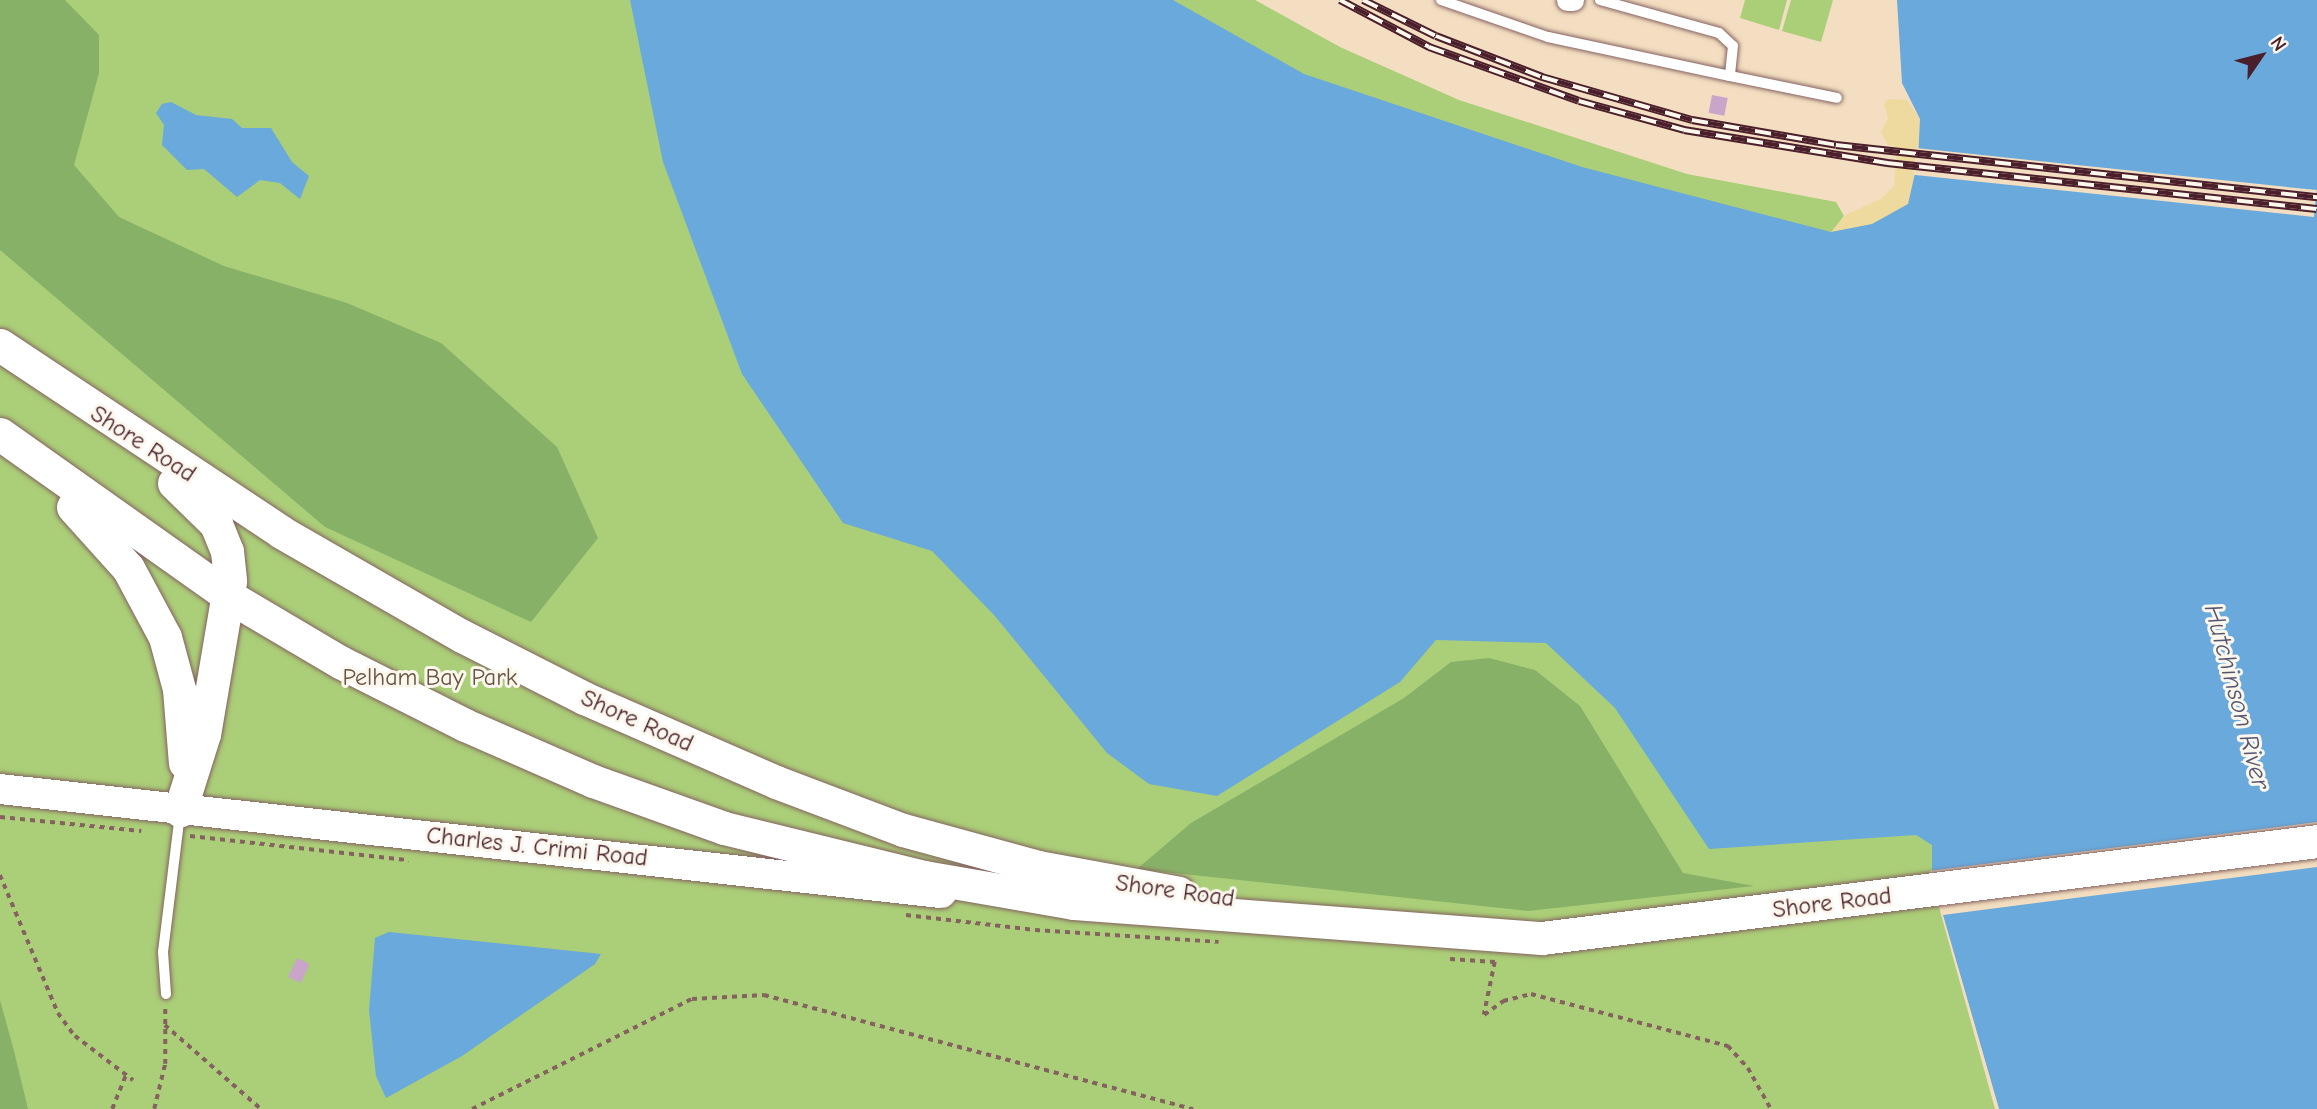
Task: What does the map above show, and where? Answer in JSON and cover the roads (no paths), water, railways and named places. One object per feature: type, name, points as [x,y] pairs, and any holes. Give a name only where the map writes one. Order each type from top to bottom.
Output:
[{"type":"main road","name":"Shore Road","points":[[0,345],[50,382],[270,526],[401,603],[584,698],[776,782],[903,830],[1038,867],[1346,922]]},
{"type":"main road","points":[[50,382],[207,513],[227,551],[230,597],[204,734],[180,810]]},
{"type":"main road","name":"Shore Road","points":[[0,434],[230,597],[402,695],[526,754],[644,800],[820,855],[1074,903],[1247,919],[1346,922],[1542,939],[2317,841]]},
{"type":"main road","points":[[0,434],[110,545],[153,611],[174,664],[183,714],[185,760],[180,810]]},
{"type":"main road","name":"Charles J. Crimi Road","points":[[0,789],[491,841],[1009,901],[1074,903]]},
{"type":"street","points":[[1567,0],[1573,0]]},
{"type":"lane","points":[[1441,0],[1548,37],[1837,98]]},
{"type":"lane","points":[[1600,0],[1719,33],[1733,46],[1730,76]]},
{"type":"lane","points":[[166,994],[163,952],[180,810]]},
{"type":"water","name":"Hutchinson River","points":[[630,0],[1173,0],[1304,74],[1582,167],[1831,232],[1872,224],[1908,204],[1918,160],[1920,119],[1902,83],[1897,0],[2317,0],[2317,1109],[1999,1109],[1932,879],[1932,845],[1916,835],[1709,849],[1615,708],[1546,643],[1436,640],[1400,682],[1217,796],[1149,784],[1107,753],[994,615],[932,551],[843,523],[742,374],[663,162]]},
{"type":"water","points":[[171,102],[196,115],[232,119],[242,128],[271,128],[292,162],[309,176],[300,199],[280,183],[260,180],[237,197],[204,169],[187,170],[162,145],[164,125],[156,113],[162,104]]},
{"type":"water","points":[[389,932],[601,954],[595,964],[462,1056],[386,1098],[376,1076],[369,1010],[375,938]]},
{"type":"railway","points":[[1340,0],[1429,47],[1579,101],[1684,130],[1887,163],[2317,209]]},
{"type":"railway","points":[[1363,0],[1436,36],[1542,77],[1692,120],[1836,145],[2317,197]]},
{"type":"park label","name":"Pelham Bay Park","points":[[430,678]]}]
